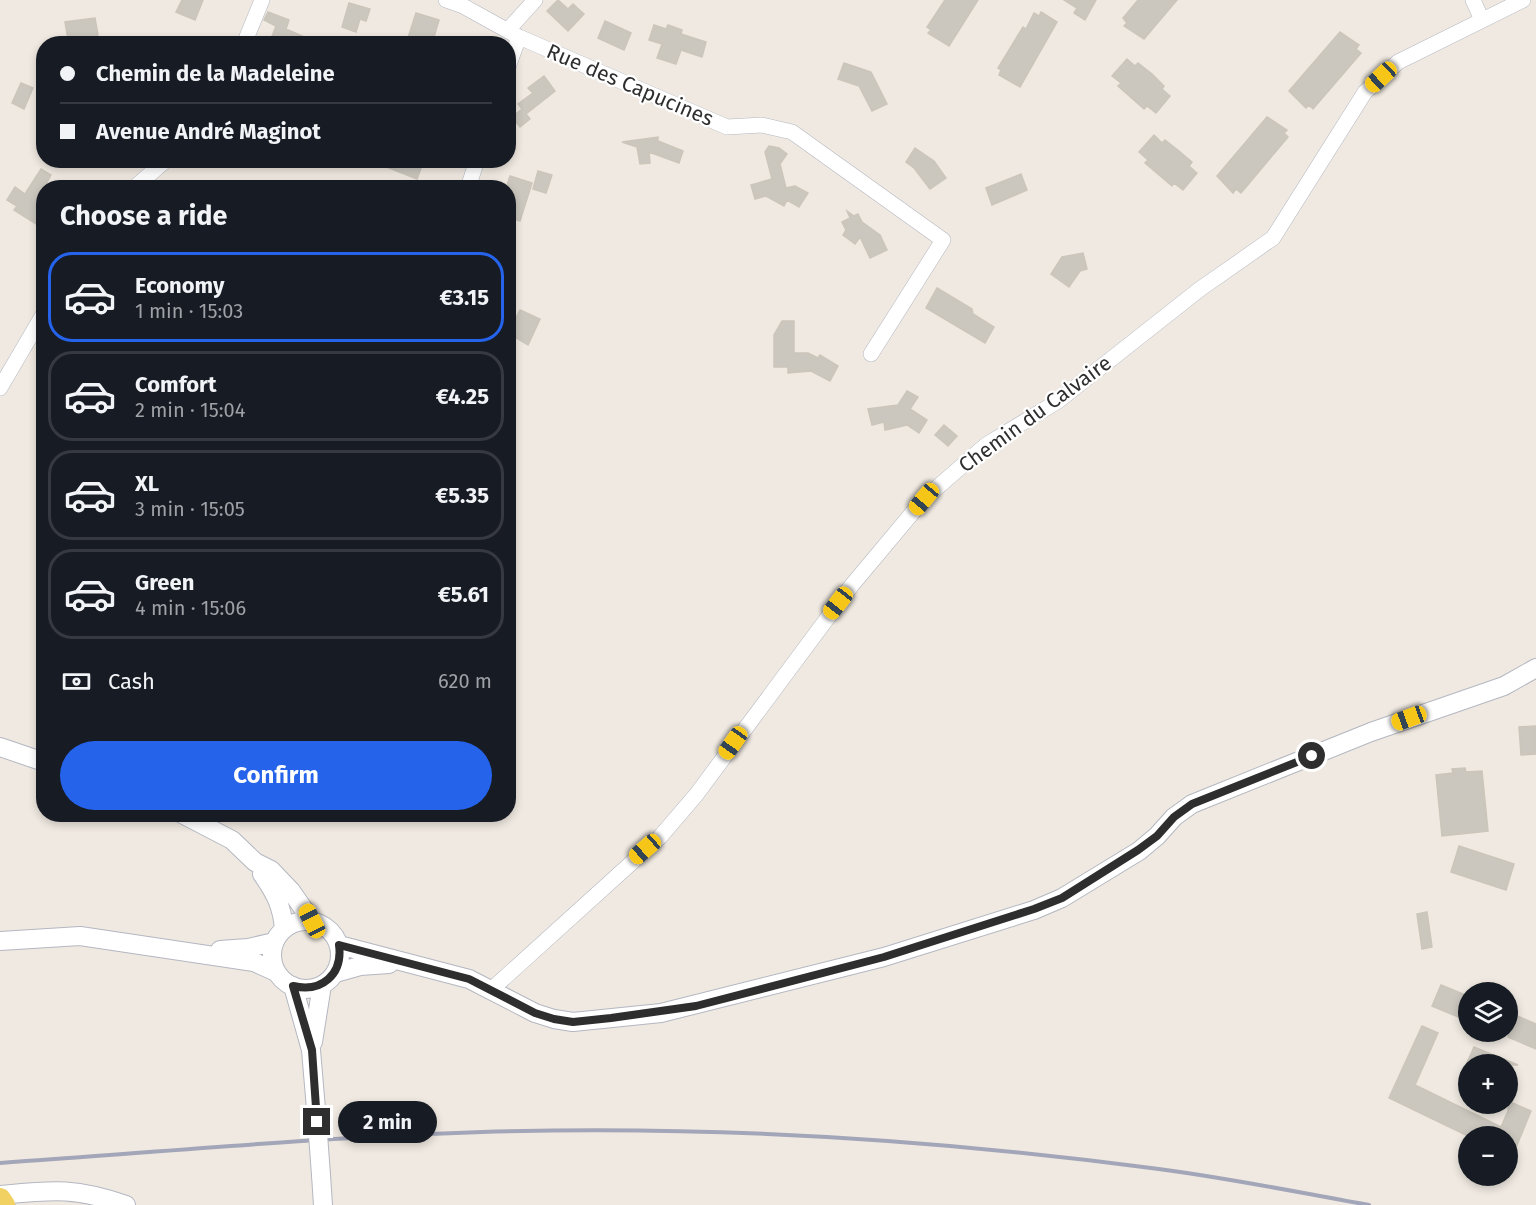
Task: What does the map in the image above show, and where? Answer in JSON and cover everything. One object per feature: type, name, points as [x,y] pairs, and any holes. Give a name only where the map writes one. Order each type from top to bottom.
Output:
[{"type":"main road","points":[[0,1197],[4,1205]]},
{"type":"street","points":[[247,36],[262,0]]},
{"type":"street","name":"Rue des Capucines","points":[[446,0],[463,6],[514,33],[727,127],[762,125],[792,132],[943,240],[872,354]]},
{"type":"street","points":[[513,36],[535,0]]},
{"type":"street","points":[[1473,0],[1482,20]]},
{"type":"street","name":"Chemin du Calvaire","points":[[492,989],[660,837],[696,795],[852,585],[924,499],[986,445],[1058,401],[1200,289],[1272,238],[1365,92],[1398,62],[1522,0]]},
{"type":"street","points":[[143,180],[156,168]]},
{"type":"street","points":[[0,388],[36,327]]},
{"type":"street","points":[[339,945],[440,969],[492,989],[535,1013],[554,1019],[582,1021],[696,1006],[884,957],[1062,898],[1138,850],[1192,804],[1371,732],[1504,686],[1536,668]]},
{"type":"street","points":[[0,747],[36,759]]},
{"type":"street","points":[[197,822],[232,840],[255,862],[275,892],[282,908],[279,935],[272,962],[276,972]]},
{"type":"street","points":[[255,862],[271,870],[291,891],[312,921],[328,929],[339,945],[340,954],[328,979],[312,1050]]},
{"type":"street","points":[[203,954],[248,948],[279,935],[292,924],[312,921]]},
{"type":"street","points":[[0,942],[80,936],[175,952],[203,954],[254,962],[276,972],[293,986],[312,988],[360,966],[412,964]]},
{"type":"street","points":[[0,948],[21,940]]},
{"type":"street","points":[[293,986],[312,1050],[323,1205]]},
{"type":"street","points":[[0,1197],[57,1189],[91,1193],[126,1205]]},
{"type":"building","points":[[182,0],[203,0],[195,20],[176,12]]},
{"type":"building","points":[[558,0],[568,9],[573,4],[584,14],[568,31],[547,11]]},
{"type":"building","points":[[945,0],[978,0],[949,46],[928,33],[931,30],[927,27]]},
{"type":"building","points":[[1064,0],[1096,0],[1085,20],[1074,13],[1077,8]]},
{"type":"building","points":[[1138,0],[1177,0],[1144,39],[1124,26],[1127,23],[1123,18]]},
{"type":"building","points":[[349,3],[370,9],[366,21],[360,19],[356,32],[342,27]]},
{"type":"building","points":[[268,12],[289,20],[286,29],[302,36],[272,36],[276,26],[264,20]]},
{"type":"building","points":[[1041,12],[1057,22],[1020,87],[999,75],[1001,70],[998,68],[1023,27],[1026,29],[1034,13],[1039,16]]},
{"type":"building","points":[[416,13],[439,20],[434,36],[409,36]]},
{"type":"building","points":[[95,18],[98,35],[67,36],[65,22]]},
{"type":"building","points":[[605,21],[631,33],[624,50],[598,38]]},
{"type":"building","points":[[654,25],[666,29],[668,25],[682,30],[681,34],[706,42],[702,57],[681,50],[676,64],[657,58],[662,44],[649,40]]},
{"type":"building","points":[[1340,32],[1359,45],[1356,49],[1361,53],[1313,109],[1309,105],[1306,108],[1289,91]]},
{"type":"building","points":[[1127,59],[1135,66],[1138,63],[1152,74],[1170,96],[1156,113],[1147,106],[1144,109],[1118,86],[1121,83],[1112,76]]},
{"type":"building","points":[[844,63],[871,72],[887,104],[872,111],[859,86],[838,79]]},
{"type":"building","points":[[544,76],[555,91],[526,114],[530,119],[520,127],[516,122],[516,114],[522,109],[518,104],[533,93],[528,88]]},
{"type":"building","points":[[21,83],[33,88],[24,109],[12,103]]},
{"type":"building","points":[[1267,117],[1287,130],[1284,133],[1288,137],[1241,193],[1236,189],[1233,193],[1217,176]]},
{"type":"building","points":[[1154,135],[1162,143],[1165,140],[1192,162],[1189,166],[1197,173],[1183,190],[1174,183],[1172,186],[1145,163],[1148,160],[1139,152]]},
{"type":"building","points":[[658,137],[658,141],[683,151],[679,163],[649,152],[650,163],[640,164],[637,147],[622,142]]},
{"type":"building","points":[[769,146],[779,148],[787,154],[780,164],[786,188],[795,186],[808,193],[799,207],[787,200],[784,206],[766,196],[755,199],[751,185],[772,179],[765,152]]},
{"type":"building","points":[[915,148],[934,161],[946,178],[930,189],[914,168],[906,162]]},
{"type":"building","points":[[389,168],[421,168],[417,179]]},
{"type":"building","points":[[41,169],[51,175],[48,180],[36,180],[36,224],[14,210],[17,206],[7,200],[15,187],[25,194]]},
{"type":"building","points":[[538,171],[552,175],[546,193],[533,189]]},
{"type":"building","points":[[1021,174],[1027,190],[992,205],[986,188]]},
{"type":"building","points":[[510,176],[532,183],[520,221],[516,220],[516,180],[509,180]]},
{"type":"building","points":[[847,211],[854,216],[858,214],[862,222],[880,235],[887,250],[870,258],[860,237],[855,244],[843,235],[846,230],[842,222],[850,218]]},
{"type":"building","points":[[1083,253],[1087,269],[1080,271],[1069,287],[1051,274],[1062,257]]},
{"type":"building","points":[[937,288],[972,309],[973,314],[994,327],[985,343],[926,308]]},
{"type":"building","points":[[520,310],[540,319],[528,345],[516,338],[516,318]]},
{"type":"building","points":[[782,321],[794,321],[794,353],[808,353],[818,358],[820,355],[838,366],[830,381],[811,371],[788,373],[788,367],[774,367],[774,335]]},
{"type":"building","points":[[907,391],[918,397],[910,409],[927,420],[919,433],[907,425],[885,430],[884,422],[872,425],[868,409],[898,405]]},
{"type":"building","points":[[944,425],[957,436],[948,446],[935,435]]},
{"type":"building","points":[[1536,726],[1536,754],[1521,755],[1519,727]]},
{"type":"building","points":[[1465,768],[1466,772],[1482,771],[1488,831],[1442,836],[1436,775],[1453,773],[1452,769]]},
{"type":"building","points":[[1459,846],[1514,864],[1506,890],[1451,872]]},
{"type":"building","points":[[1427,912],[1432,947],[1422,949],[1417,914]]},
{"type":"building","points":[[1441,985],[1458,992],[1458,1017],[1432,1006]]},
{"type":"building","points":[[1518,1016],[1536,1024],[1536,1049],[1518,1041]]},
{"type":"building","points":[[1422,1026],[1438,1033],[1415,1085],[1458,1106],[1458,1114],[1474,1114],[1499,1126],[1458,1126],[1458,1131],[1389,1098]]},
{"type":"building","points":[[1474,1047],[1491,1054],[1471,1054]]},
{"type":"building","points":[[1518,1105],[1531,1111],[1518,1143],[1518,1126],[1501,1126],[1507,1114],[1518,1114]]},
{"type":"railway","points":[[0,1163],[422,1134],[566,1130],[733,1133],[901,1142],[1068,1158],[1206,1176],[1369,1205]]},
{"type":"route","points":[[317,1122],[312,1050],[293,986],[303,989],[312,988],[329,980],[339,964],[339,945],[440,969],[492,989],[535,1013],[554,1019],[573,1022],[696,1006],[884,957],[1062,898],[1138,850],[1192,804],[1312,756]]}]
